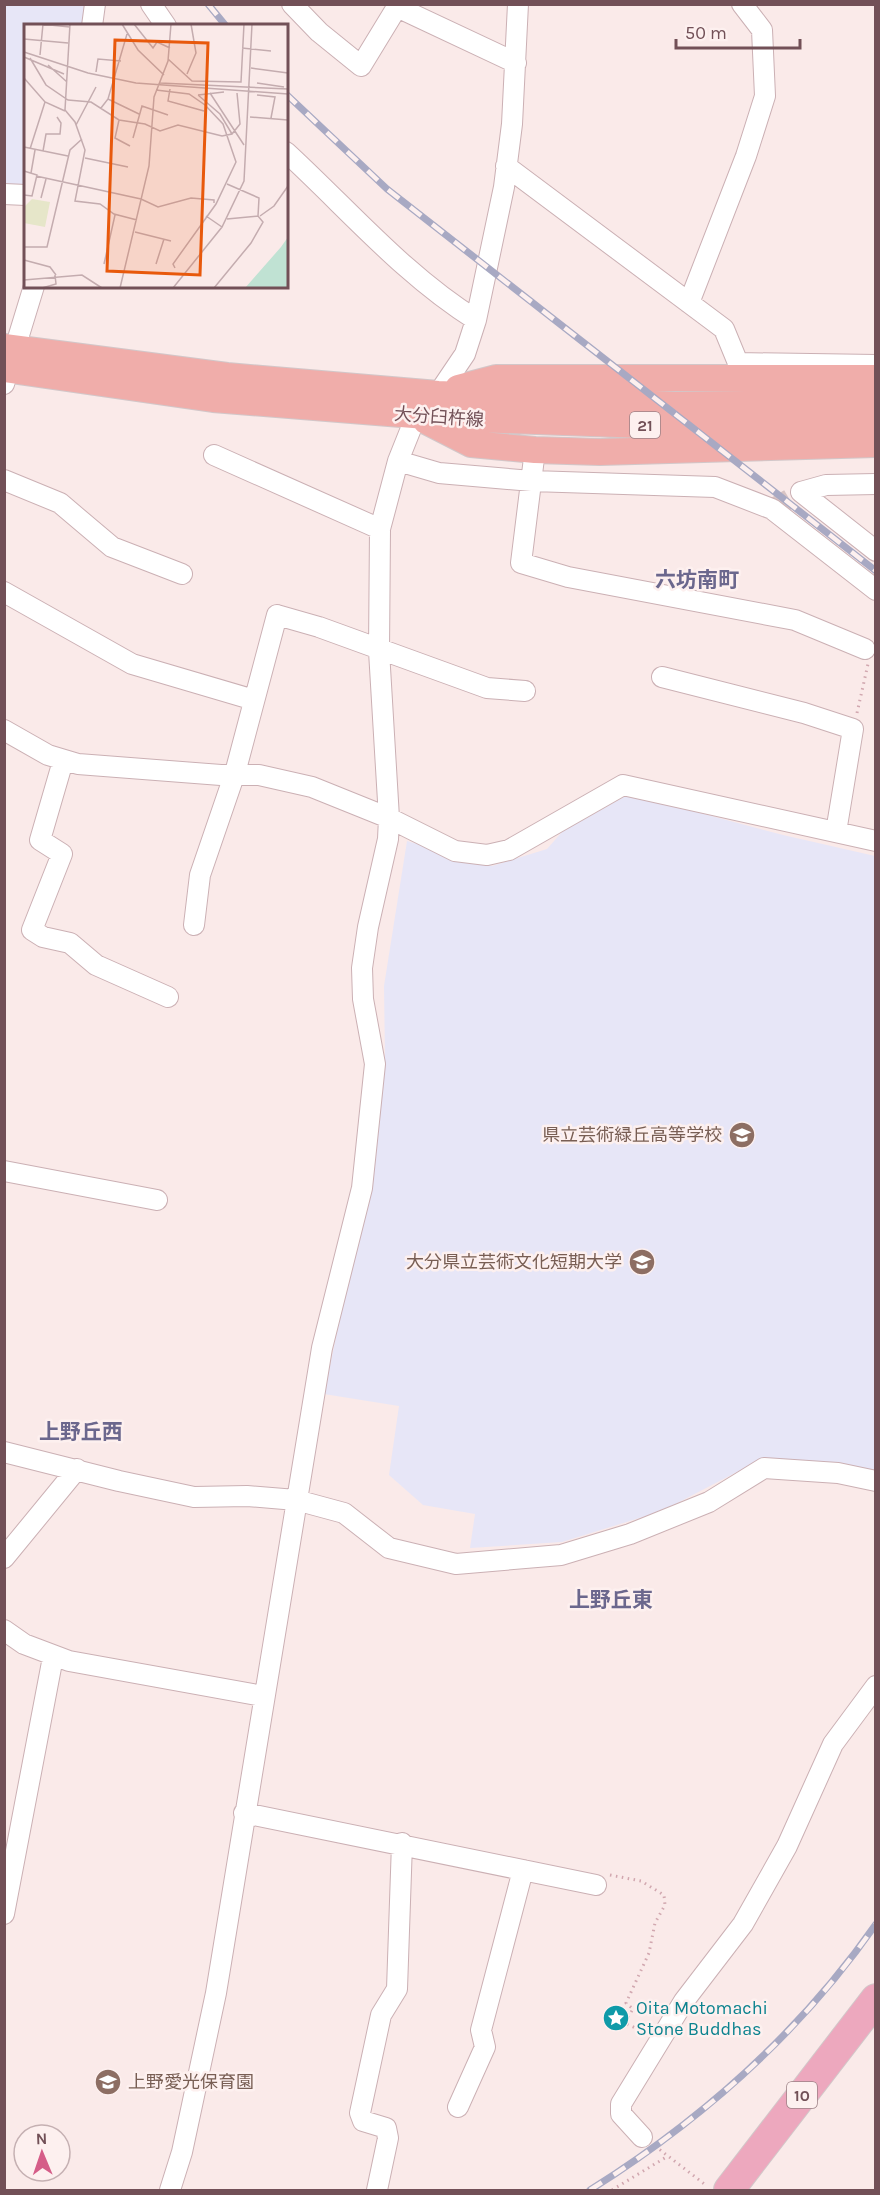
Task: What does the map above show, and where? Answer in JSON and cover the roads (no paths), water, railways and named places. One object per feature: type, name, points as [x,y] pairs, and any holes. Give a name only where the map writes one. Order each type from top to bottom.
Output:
[{"type":"highway","name":"10","points":[[729,2190],[876,1999]]},
{"type":"main road","name":"大分臼杵線","points":[[7,364],[227,376],[438,394],[675,405],[876,402]]},
{"type":"main road","name":"大分臼杵線","points":[[7,364],[213,399],[416,416],[673,426],[876,423]]},
{"type":"main road","points":[[438,394],[496,378],[835,371],[876,378]]},
{"type":"main road","points":[[416,416],[471,444],[535,450],[600,452],[876,444]]},
{"type":"street","points":[[92,24],[95,4]]},
{"type":"street","points":[[151,4],[165,24]]},
{"type":"street","points":[[292,4],[319,32],[361,66],[397,7],[516,63]]},
{"type":"street","points":[[170,2190],[182,2152],[216,1993],[322,1348],[362,1188],[375,1064],[363,999],[362,968],[368,927],[388,838],[389,819],[379,651],[380,529],[398,462],[416,416],[438,394],[465,354],[476,320],[507,166],[516,63],[518,4]]},
{"type":"street","points":[[689,303],[746,156],[765,96],[762,30],[742,4]]},
{"type":"street","points":[[288,154],[440,298],[476,320]]},
{"type":"street","points":[[507,166],[724,329],[738,363],[835,371],[876,365]]},
{"type":"street","points":[[4,194],[24,195]]},
{"type":"street","points":[[7,364],[33,288]]},
{"type":"street","points":[[535,450],[521,563],[568,577],[795,620],[865,648]]},
{"type":"street","points":[[214,455],[380,529]]},
{"type":"street","points":[[398,462],[439,472],[532,481],[715,487],[772,509],[876,590]]},
{"type":"street","points":[[4,480],[60,503],[112,548],[182,574]]},
{"type":"street","points":[[876,484],[826,485],[801,492],[876,551]]},
{"type":"street","points":[[4,592],[132,664],[254,700]]},
{"type":"street","points":[[194,925],[200,875],[235,773],[277,615],[319,627],[379,651],[487,688],[525,691]]},
{"type":"street","points":[[662,677],[804,713],[853,729],[836,832]]},
{"type":"street","points":[[4,730],[37,750],[63,761],[221,775],[235,773],[260,775],[312,786],[389,819],[455,851],[487,855],[509,850],[623,785],[876,841]]},
{"type":"street","points":[[63,761],[40,840],[62,854],[32,930],[43,937],[70,943],[96,965],[168,997]]},
{"type":"street","points":[[4,1171],[157,1200]]},
{"type":"street","points":[[4,1452],[194,1497],[247,1496],[296,1500],[344,1513],[389,1548],[456,1564],[561,1555],[630,1534],[709,1502],[764,1468],[838,1473],[876,1481]]},
{"type":"street","points":[[4,1558],[77,1469]]},
{"type":"street","points":[[4,1630],[24,1644],[53,1656],[263,1696]]},
{"type":"street","points":[[4,1914],[53,1656]]},
{"type":"street","points":[[642,2137],[621,2114],[621,2104],[695,1984],[743,1924],[787,1846],[833,1744],[876,1686]]},
{"type":"street","points":[[244,1813],[596,1885]]},
{"type":"street","points":[[377,2190],[388,2138],[386,2128],[363,2121],[360,2113],[381,2015],[397,1989],[402,1844]]},
{"type":"street","points":[[458,2107],[485,2047],[481,2030],[523,1870]]},
{"type":"tunnel","points":[[772,509],[801,492]]},
{"type":"railway","points":[[208,4],[224,24]]},
{"type":"railway","points":[[288,96],[387,189],[876,571]]},
{"type":"railway","points":[[590,2190],[672,2134],[746,2072],[815,2002],[876,1924]]},
{"type":"place","name":"県立芸術緑丘高等学校","points":[[742,1135]]},
{"type":"place","name":"大分県立芸術文化短期大学","points":[[642,1262]]},
{"type":"place","name":"Oita Motomachi Stone Buddhas","points":[[616,2018]]},
{"type":"place","name":"上野愛光保育園","points":[[108,2082]]},
{"type":"district","name":"六坊南町","points":[[697,580]]},
{"type":"district","name":"上野丘西","points":[[81,1432]]},
{"type":"district","name":"上野丘東","points":[[611,1600]]}]
